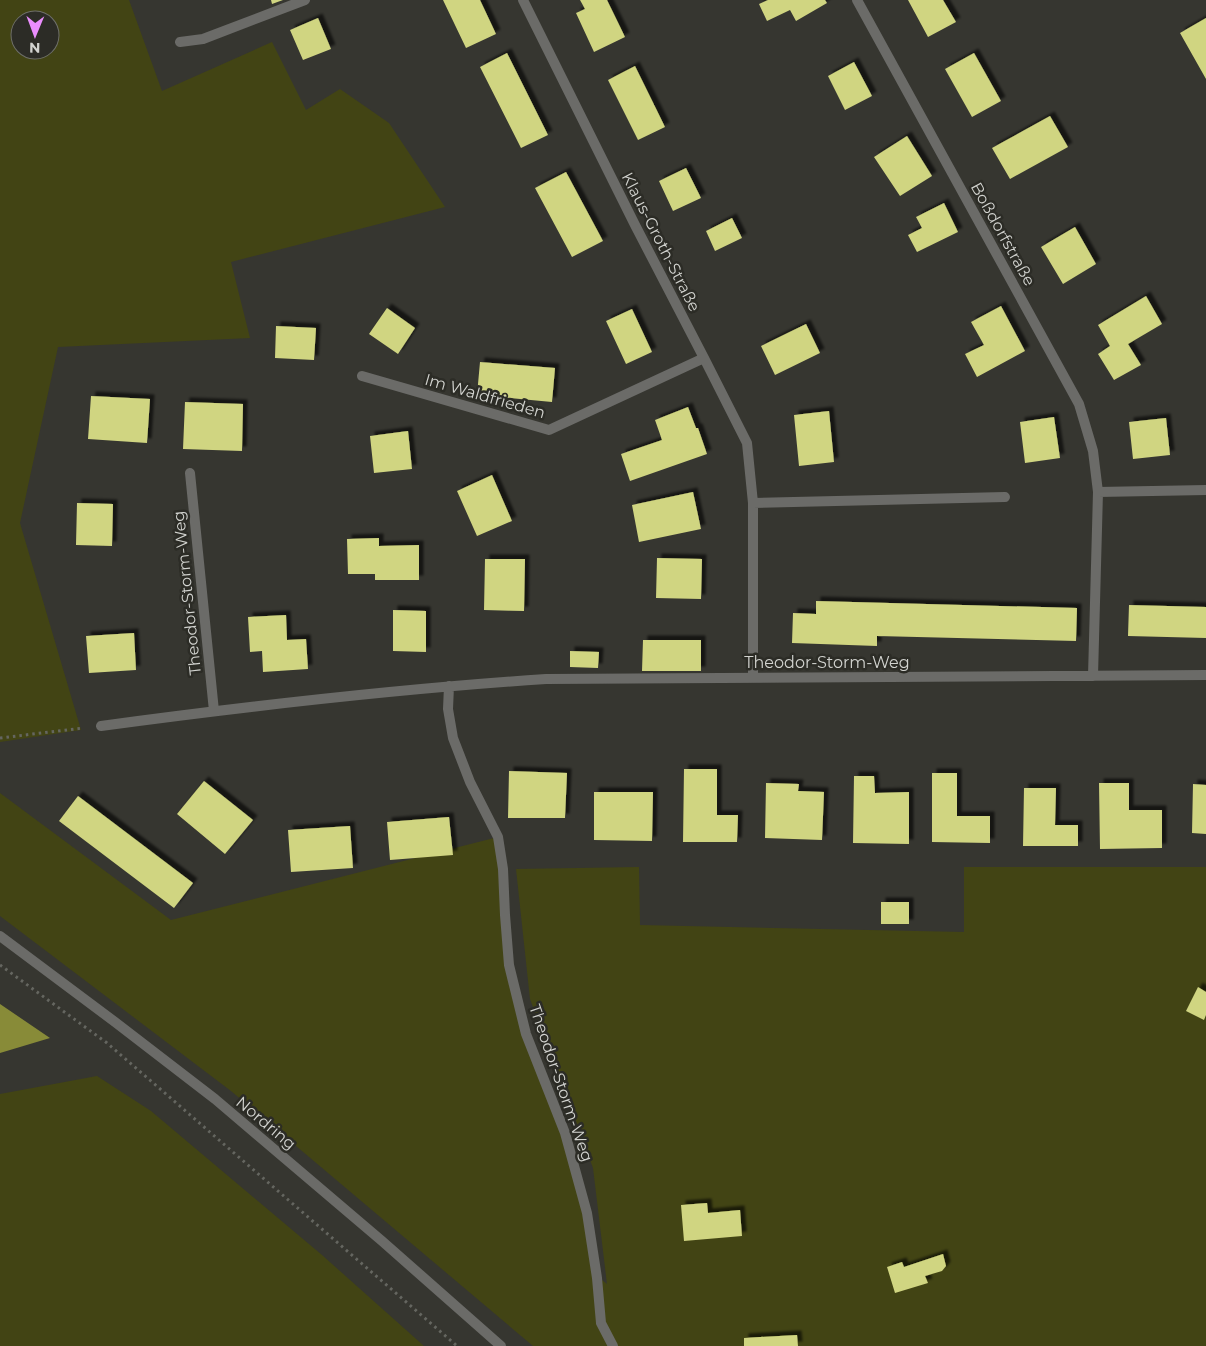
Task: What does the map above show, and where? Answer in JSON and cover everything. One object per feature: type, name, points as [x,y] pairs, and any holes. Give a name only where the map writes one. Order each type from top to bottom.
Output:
[{"type":"street","points":[[180,42],[203,39],[305,0]]},
{"type":"street","name":"Klaus-Groth-Straße","points":[[523,0],[630,216],[747,443],[754,503],[753,677]]},
{"type":"street","name":"Boßdorfstraße","points":[[857,0],[1079,404],[1093,451],[1098,492],[1093,676]]},
{"type":"street","name":"Im Waldfrieden","points":[[362,376],[549,430],[704,358]]},
{"type":"street","name":"Theodor-Storm-Weg","points":[[190,473],[214,711]]},
{"type":"street","points":[[1098,492],[1206,490]]},
{"type":"street","points":[[754,503],[1005,497]]},
{"type":"street","name":"Theodor-Storm-Weg","points":[[101,726],[214,711],[449,686],[546,678],[1206,675]]},
{"type":"street","name":"Theodor-Storm-Weg","points":[[449,686],[448,709],[453,738],[470,782],[498,836],[504,869],[504,915],[509,965],[526,1034],[566,1133],[587,1213],[597,1278],[601,1323],[613,1346]]},
{"type":"street","name":"Nordring","points":[[0,936],[215,1100],[382,1241],[502,1346]]},
{"type":"path","points":[[0,738],[101,726]]},
{"type":"path","points":[[0,966],[108,1043],[458,1346]]},
{"type":"shaded area","points":[[0,0],[129,0],[162,91],[272,42],[306,110],[340,89],[389,123],[445,207],[231,262],[250,338],[58,347],[20,523],[81,730],[0,742]]},
{"type":"shaded area","points":[[0,793],[171,920],[498,837],[505,915],[526,1034],[565,1133],[597,1276],[607,1284],[593,1168],[530,999],[516,869],[639,867],[640,925],[964,932],[964,867],[1206,867],[1206,1346],[533,1346],[231,1091],[0,916]]},
{"type":"shaded area","points":[[0,1004],[50,1038],[0,1053]]},
{"type":"shaded area","points":[[97,1076],[151,1111],[322,1255],[424,1346],[0,1346],[0,1094]]},
{"type":"building","points":[[271,0],[283,0],[272,4]]},
{"type":"building","points":[[443,0],[480,0],[496,34],[466,48]]},
{"type":"building","points":[[580,0],[607,0],[625,37],[594,52],[576,13],[585,9]]},
{"type":"building","points":[[768,0],[825,0],[827,3],[796,21],[790,10],[767,21],[759,4]]},
{"type":"building","points":[[908,0],[943,0],[956,22],[928,37]]},
{"type":"building","points":[[318,18],[331,49],[303,60],[290,30]]},
{"type":"building","points":[[1206,18],[1206,79],[1180,33]]},
{"type":"building","points":[[507,53],[548,135],[521,148],[480,67]]},
{"type":"building","points":[[974,53],[1001,101],[972,117],[945,69]]},
{"type":"building","points":[[854,62],[872,96],[845,110],[828,76]]},
{"type":"building","points":[[635,66],[665,127],[638,140],[608,80]]},
{"type":"building","points":[[1050,116],[1068,147],[1010,179],[992,148]]},
{"type":"building","points":[[907,136],[932,176],[900,196],[874,157]]},
{"type":"building","points":[[686,168],[701,198],[673,211],[659,181]]},
{"type":"building","points":[[566,172],[603,241],[572,257],[535,188]]},
{"type":"building","points":[[944,203],[958,232],[917,252],[908,235],[922,228],[916,217]]},
{"type":"building","points":[[732,218],[742,238],[715,251],[706,231]]},
{"type":"building","points":[[1075,227],[1096,264],[1063,284],[1041,247]]},
{"type":"building","points":[[1146,296],[1162,324],[1128,344],[1141,365],[1114,380],[1098,354],[1110,346],[1098,325]]},
{"type":"building","points":[[1001,306],[1025,351],[977,377],[965,354],[984,345],[971,322]]},
{"type":"building","points":[[387,308],[415,328],[398,354],[369,334]]},
{"type":"building","points":[[632,309],[652,352],[626,364],[606,321]]},
{"type":"building","points":[[806,324],[820,353],[775,375],[761,346]]},
{"type":"building","points":[[276,326],[316,328],[314,360],[275,358]]},
{"type":"building","points":[[480,362],[555,368],[552,402],[477,395]]},
{"type":"building","points":[[91,396],[150,399],[147,443],[88,439]]},
{"type":"building","points":[[185,402],[243,404],[242,451],[183,449]]},
{"type":"building","points":[[688,407],[707,454],[630,481],[621,454],[662,440],[655,420]]},
{"type":"building","points":[[829,411],[834,462],[799,466],[794,415]]},
{"type":"building","points":[[1054,417],[1060,458],[1025,463],[1020,422]]},
{"type":"building","points":[[1166,418],[1170,455],[1133,459],[1129,422]]},
{"type":"building","points":[[408,431],[412,469],[374,473],[370,436]]},
{"type":"building","points":[[492,475],[512,521],[477,536],[457,491]]},
{"type":"building","points":[[693,492],[701,529],[639,542],[632,505]]},
{"type":"building","points":[[77,503],[113,504],[112,546],[76,545]]},
{"type":"building","points":[[379,538],[379,546],[419,545],[419,580],[375,580],[375,574],[348,574],[347,539]]},
{"type":"building","points":[[657,558],[702,559],[701,599],[656,598]]},
{"type":"building","points":[[485,559],[525,559],[524,611],[484,610]]},
{"type":"building","points":[[816,601],[1077,608],[1076,641],[877,636],[877,646],[792,643],[793,613],[816,614]]},
{"type":"building","points":[[1129,605],[1206,607],[1206,638],[1128,636]]},
{"type":"building","points":[[393,610],[426,611],[426,652],[393,651]]},
{"type":"building","points":[[286,615],[287,640],[306,639],[308,669],[263,672],[262,651],[250,652],[248,617]]},
{"type":"building","points":[[134,633],[136,670],[89,673],[86,636]]},
{"type":"building","points":[[643,640],[701,640],[701,671],[642,671]]},
{"type":"building","points":[[570,651],[599,652],[598,668],[570,667]]},
{"type":"building","points":[[684,769],[717,769],[717,815],[738,815],[737,842],[683,842]]},
{"type":"building","points":[[509,771],[567,773],[565,818],[508,818]]},
{"type":"building","points":[[932,773],[957,773],[957,816],[990,816],[990,843],[932,842]]},
{"type":"building","points":[[854,776],[874,776],[875,793],[909,792],[909,844],[853,843]]},
{"type":"building","points":[[204,781],[253,820],[225,854],[177,814]]},
{"type":"building","points":[[766,783],[799,784],[798,791],[824,792],[822,840],[765,838]]},
{"type":"building","points":[[1099,783],[1129,783],[1129,810],[1162,810],[1162,848],[1100,849]]},
{"type":"building","points":[[1193,784],[1206,785],[1206,834],[1192,833]]},
{"type":"building","points":[[1024,788],[1056,788],[1055,825],[1078,825],[1078,846],[1023,846]]},
{"type":"building","points":[[594,792],[653,792],[652,841],[594,840]]},
{"type":"building","points":[[78,796],[193,883],[174,908],[59,821]]},
{"type":"building","points":[[449,817],[453,855],[390,860],[387,822]]},
{"type":"building","points":[[350,826],[353,868],[291,872],[288,830]]},
{"type":"building","points":[[881,902],[909,902],[909,924],[881,924]]},
{"type":"building","points":[[1198,987],[1206,992],[1206,1015],[1204,1020],[1186,1011]]},
{"type":"building","points":[[707,1203],[708,1213],[740,1210],[742,1236],[684,1241],[681,1205]]},
{"type":"building","points":[[943,1254],[946,1266],[942,1271],[925,1276],[928,1283],[895,1293],[887,1267],[902,1262],[904,1267]]},
{"type":"building","points":[[797,1335],[798,1346],[744,1346],[744,1338]]}]
